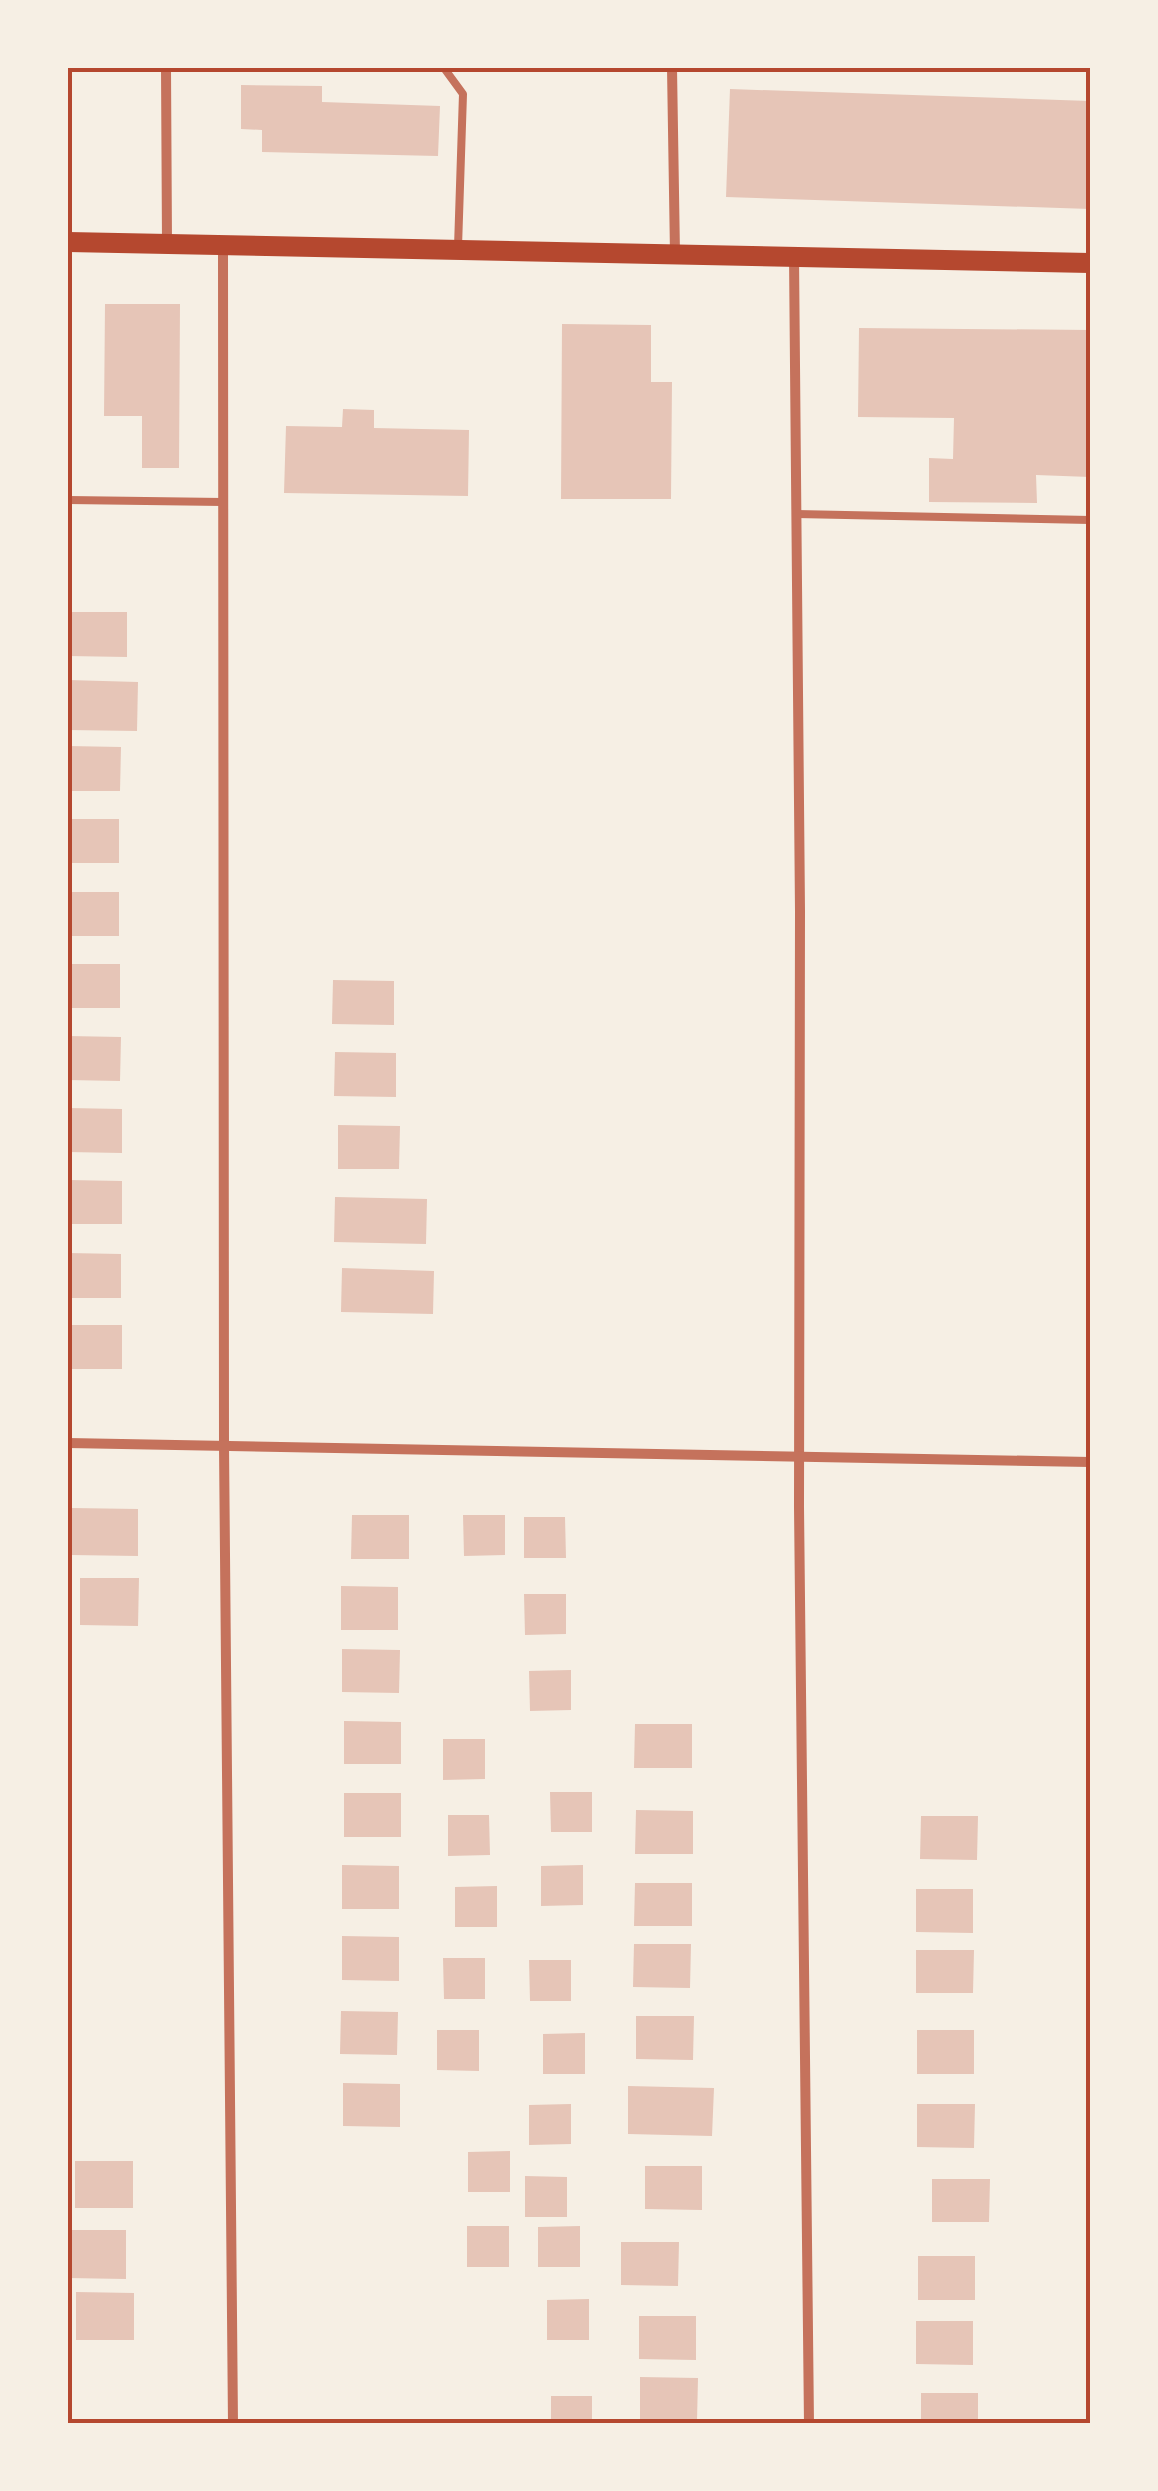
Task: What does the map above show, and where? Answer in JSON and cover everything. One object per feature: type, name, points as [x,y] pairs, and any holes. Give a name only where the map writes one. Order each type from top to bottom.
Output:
[{"type":"main road","points":[[68,242],[1090,263]]},
{"type":"street","points":[[166,68],[166,243]]},
{"type":"street","points":[[672,68],[675,254]]},
{"type":"street","points":[[223,244],[224,1446],[233,2424]]},
{"type":"street","points":[[794,256],[800,911],[799,1457],[809,2424]]},
{"type":"street","points":[[68,1443],[1090,1462]]},
{"type":"lane","points":[[444,68],[463,94],[458,249]]},
{"type":"lane","points":[[68,500],[223,502]]},
{"type":"lane","points":[[796,514],[1090,520]]},
{"type":"building","points":[[241,85],[322,86],[322,102],[440,106],[438,156],[262,152],[262,130],[241,129]]},
{"type":"building","points":[[730,89],[1090,101],[1090,209],[726,197]]},
{"type":"building","points":[[105,304],[180,304],[179,468],[142,468],[142,416],[104,416]]},
{"type":"building","points":[[562,324],[651,325],[651,382],[672,382],[671,499],[561,499]]},
{"type":"building","points":[[859,328],[1090,330],[1090,477],[1036,475],[1037,503],[929,502],[929,458],[953,459],[954,418],[858,417]]},
{"type":"building","points":[[343,409],[374,410],[374,428],[469,430],[468,496],[284,493],[286,426],[342,427]]},
{"type":"building","points":[[68,612],[127,612],[127,657],[68,656]]},
{"type":"building","points":[[68,680],[138,682],[137,731],[68,730]]},
{"type":"building","points":[[68,746],[121,747],[120,791],[68,791]]},
{"type":"building","points":[[68,819],[119,819],[119,863],[68,863]]},
{"type":"building","points":[[68,892],[119,892],[119,936],[68,936]]},
{"type":"building","points":[[68,964],[120,964],[120,1008],[68,1008]]},
{"type":"building","points":[[333,980],[394,981],[394,1025],[332,1024]]},
{"type":"building","points":[[68,1036],[121,1037],[120,1081],[68,1080]]},
{"type":"building","points":[[335,1052],[396,1053],[396,1097],[334,1096]]},
{"type":"building","points":[[68,1108],[122,1109],[122,1153],[68,1152]]},
{"type":"building","points":[[338,1125],[400,1126],[399,1169],[338,1169]]},
{"type":"building","points":[[68,1180],[122,1181],[122,1224],[68,1224]]},
{"type":"building","points":[[335,1197],[427,1199],[426,1244],[334,1242]]},
{"type":"building","points":[[68,1253],[121,1254],[121,1298],[68,1298]]},
{"type":"building","points":[[342,1268],[434,1271],[433,1314],[341,1312]]},
{"type":"building","points":[[68,1325],[122,1325],[122,1369],[68,1369]]},
{"type":"building","points":[[72,1508],[138,1509],[138,1556],[71,1555]]},
{"type":"building","points":[[352,1515],[409,1515],[409,1559],[351,1559]]},
{"type":"building","points":[[463,1515],[505,1515],[505,1555],[464,1556]]},
{"type":"building","points":[[524,1517],[565,1517],[566,1558],[524,1558]]},
{"type":"building","points":[[80,1578],[139,1578],[138,1626],[80,1625]]},
{"type":"building","points":[[341,1586],[398,1587],[398,1630],[341,1630]]},
{"type":"building","points":[[524,1594],[566,1594],[566,1634],[525,1635]]},
{"type":"building","points":[[342,1649],[400,1650],[399,1693],[342,1692]]},
{"type":"building","points":[[571,1670],[571,1710],[530,1711],[529,1671]]},
{"type":"building","points":[[344,1721],[401,1722],[401,1764],[344,1764]]},
{"type":"building","points":[[635,1724],[692,1724],[692,1768],[634,1768]]},
{"type":"building","points":[[443,1739],[485,1739],[485,1779],[443,1780]]},
{"type":"building","points":[[550,1792],[592,1792],[592,1832],[551,1832]]},
{"type":"building","points":[[344,1793],[401,1793],[401,1837],[344,1837]]},
{"type":"building","points":[[636,1810],[693,1811],[693,1854],[635,1854]]},
{"type":"building","points":[[448,1815],[489,1815],[490,1855],[448,1856]]},
{"type":"building","points":[[921,1816],[978,1816],[977,1860],[920,1859]]},
{"type":"building","points":[[342,1865],[399,1866],[399,1909],[342,1909]]},
{"type":"building","points":[[583,1865],[583,1905],[541,1906],[541,1866]]},
{"type":"building","points":[[635,1883],[692,1883],[692,1926],[634,1926]]},
{"type":"building","points":[[497,1886],[497,1927],[455,1927],[455,1887]]},
{"type":"building","points":[[916,1889],[973,1889],[973,1933],[916,1932]]},
{"type":"building","points":[[342,1936],[399,1937],[399,1981],[342,1980]]},
{"type":"building","points":[[634,1944],[691,1944],[690,1988],[633,1987]]},
{"type":"building","points":[[916,1950],[974,1950],[973,1993],[916,1993]]},
{"type":"building","points":[[443,1958],[485,1958],[485,1999],[444,1999]]},
{"type":"building","points":[[529,1960],[571,1960],[571,2001],[530,2001]]},
{"type":"building","points":[[341,2011],[398,2012],[397,2055],[340,2054]]},
{"type":"building","points":[[636,2016],[694,2016],[693,2060],[636,2059]]},
{"type":"building","points":[[437,2030],[479,2030],[479,2071],[437,2070]]},
{"type":"building","points":[[917,2030],[974,2030],[974,2074],[917,2074]]},
{"type":"building","points":[[585,2033],[585,2074],[543,2074],[543,2034]]},
{"type":"building","points":[[343,2083],[400,2084],[400,2127],[343,2126]]},
{"type":"building","points":[[628,2086],[714,2088],[712,2136],[628,2134]]},
{"type":"building","points":[[571,2104],[571,2144],[529,2145],[529,2105]]},
{"type":"building","points":[[917,2104],[975,2104],[974,2148],[917,2147]]},
{"type":"building","points":[[510,2151],[510,2192],[468,2192],[468,2152]]},
{"type":"building","points":[[75,2161],[133,2161],[133,2208],[75,2208]]},
{"type":"building","points":[[645,2166],[702,2166],[702,2210],[645,2209]]},
{"type":"building","points":[[525,2176],[567,2177],[567,2217],[525,2217]]},
{"type":"building","points":[[932,2179],[990,2179],[989,2222],[932,2222]]},
{"type":"building","points":[[467,2226],[509,2226],[509,2267],[467,2267]]},
{"type":"building","points":[[580,2226],[580,2267],[538,2267],[538,2227]]},
{"type":"building","points":[[68,2230],[126,2230],[126,2279],[68,2278]]},
{"type":"building","points":[[621,2242],[679,2242],[678,2286],[621,2285]]},
{"type":"building","points":[[918,2256],[975,2256],[975,2300],[918,2300]]},
{"type":"building","points":[[76,2292],[134,2293],[134,2340],[76,2340]]},
{"type":"building","points":[[589,2299],[589,2340],[547,2340],[547,2300]]},
{"type":"building","points":[[639,2316],[696,2316],[696,2360],[639,2359]]},
{"type":"building","points":[[916,2321],[973,2321],[973,2365],[916,2364]]},
{"type":"building","points":[[640,2377],[698,2378],[697,2421],[640,2420]]},
{"type":"building","points":[[921,2393],[978,2393],[978,2424],[921,2424]]},
{"type":"building","points":[[551,2396],[592,2396],[592,2424],[551,2424]]}]
